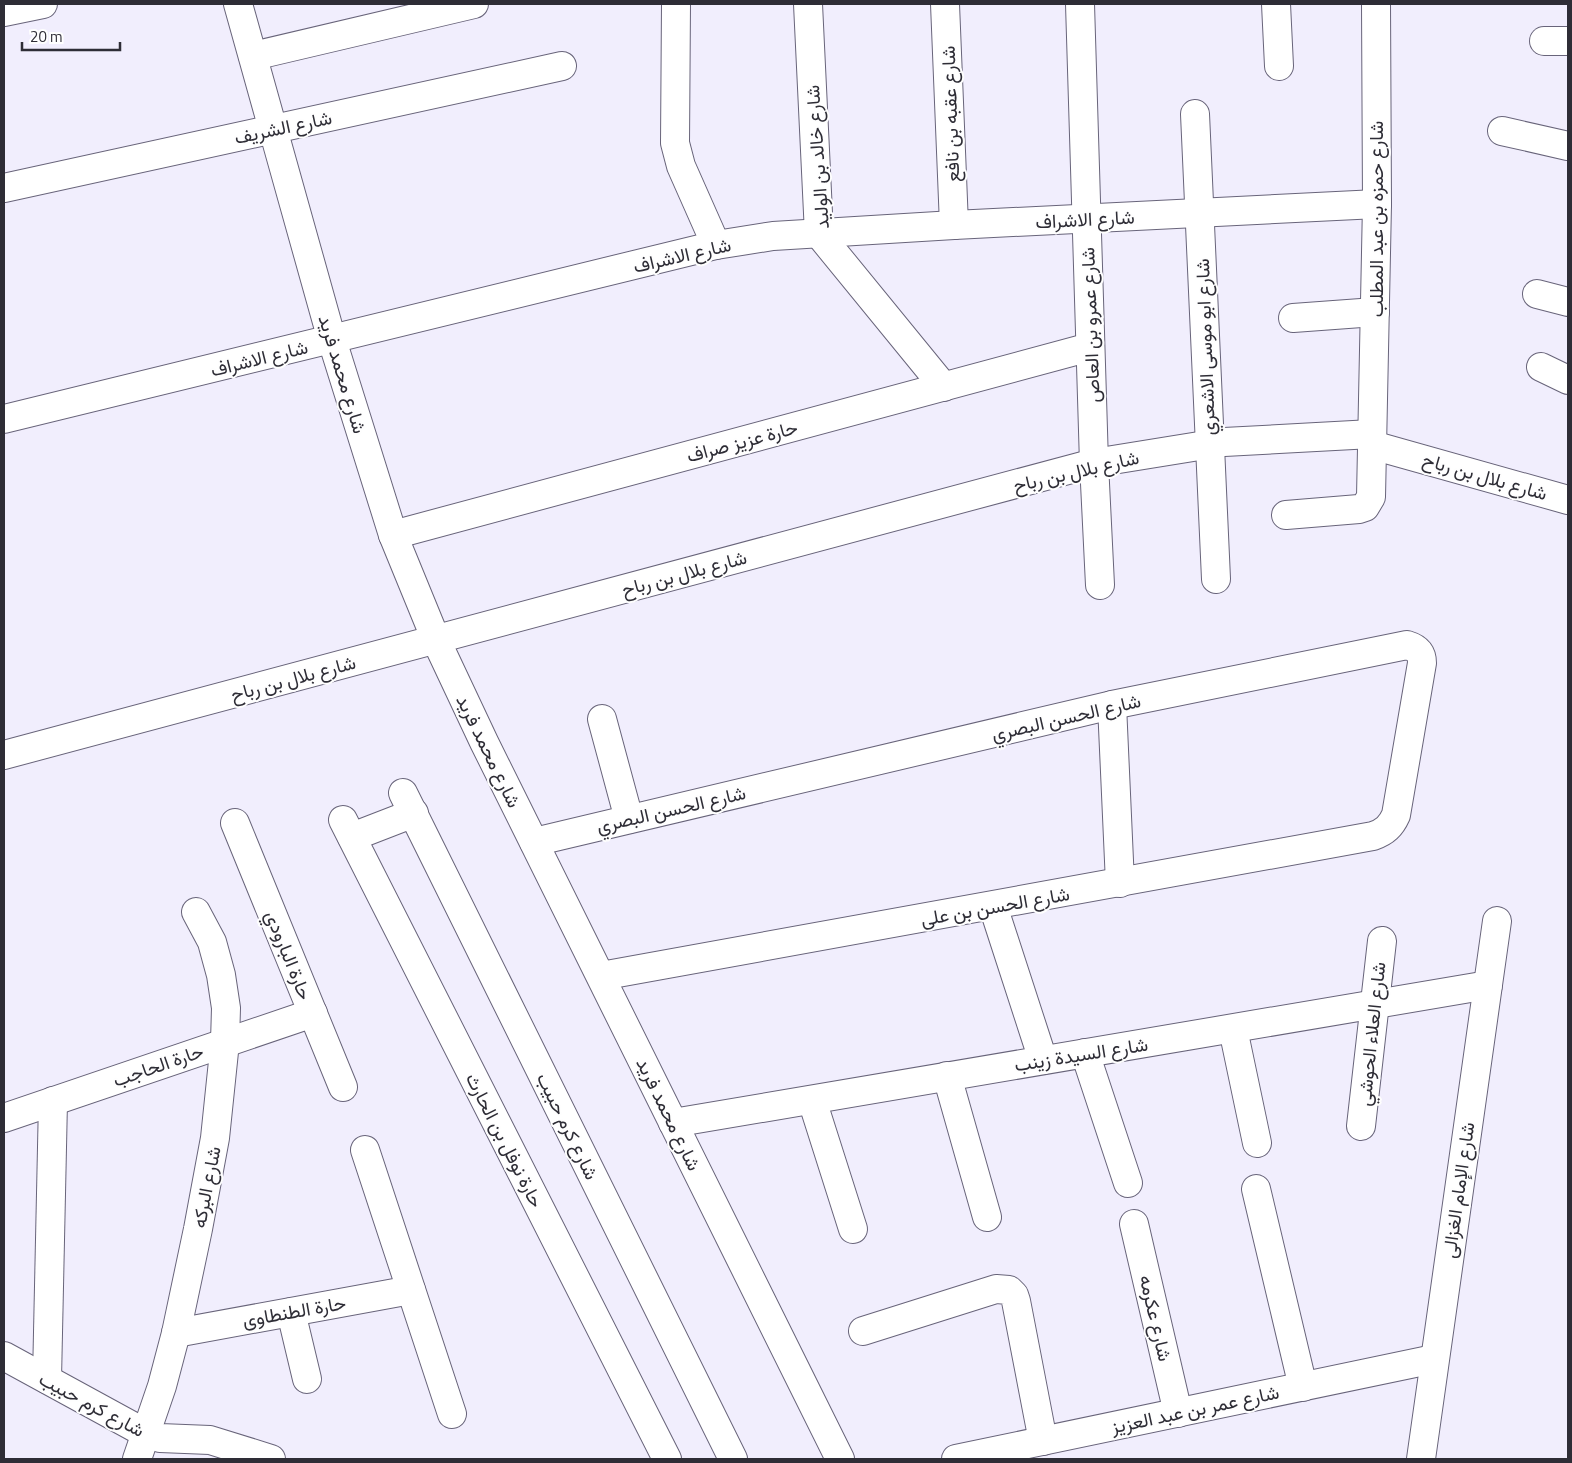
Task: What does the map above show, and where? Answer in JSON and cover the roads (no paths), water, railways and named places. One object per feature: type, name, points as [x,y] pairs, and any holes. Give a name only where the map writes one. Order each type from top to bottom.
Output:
[{"type":"street","points":[[4,12],[43,4]]},
{"type":"street","name":"شارع محمد فريد","points":[[238,4],[332,340],[393,535],[436,640],[840,1459]]},
{"type":"street","points":[[253,56],[474,4]]},
{"type":"street","points":[[676,4],[676,143],[681,166],[716,245]]},
{"type":"street","name":"شارع خالد بن الوليد","points":[[808,4],[819,234],[944,387]]},
{"type":"street","name":"شارع عقبه بن نافع","points":[[945,4],[954,225]]},
{"type":"street","name":"شارع عمرو بن العاص","points":[[1080,4],[1094,464],[1100,585]]},
{"type":"street","points":[[1276,4],[1279,66]]},
{"type":"street","name":"شارع حمزه بن عبد المطلب","points":[[1286,516],[1365,507],[1371,497],[1377,204],[1376,4]]},
{"type":"street","name":"شارع الشريف","points":[[4,188],[562,66]]},
{"type":"street","name":"شارع ابو موسى الاشعري","points":[[1195,114],[1216,580]]},
{"type":"street","points":[[1502,131],[1568,146]]},
{"type":"street","name":"شارع الاشراف","points":[[4,419],[716,245],[774,236],[1377,204]]},
{"type":"street","points":[[1537,294],[1568,302]]},
{"type":"street","points":[[1293,318],[1375,312]]},
{"type":"street","name":"حارة عزيز صراف","points":[[393,535],[1090,347]]},
{"type":"street","points":[[1540,367],[1568,380]]},
{"type":"street","name":"شارع بلال بن رباح","points":[[4,755],[1094,464],[1209,444],[1224,442],[1372,439],[1568,500]]},
{"type":"street","name":"شارع الحسن البصري","points":[[534,842],[1112,705],[1407,645],[1417,648],[1422,656],[1422,663],[1396,815],[1387,829]]},
{"type":"street","points":[[1112,705],[1120,883]]},
{"type":"street","points":[[602,719],[630,819]]},
{"type":"street","name":"شارع كرم حبيب","points":[[348,829],[408,803],[733,1459]]},
{"type":"street","name":"حارة البارودي","points":[[235,823],[343,1087]]},
{"type":"street","name":"حارة نوفل بن الحارث","points":[[348,829],[667,1459]]},
{"type":"street","name":"شارع الحسن بن على","points":[[601,976],[1374,836],[1387,829]]},
{"type":"street","points":[[993,906],[1043,1060]]},
{"type":"street","name":"شارع البركه","points":[[137,1459],[162,1386],[176,1333],[215,1138],[225,1042],[226,1008],[221,975],[212,942],[196,912]]},
{"type":"street","name":"شارع الإمام الغزالى","points":[[1421,1459],[1497,921]]},
{"type":"street","name":"شارع العلاء الحوشي","points":[[1361,1126],[1382,942]]},
{"type":"street","name":"شارع السيدة زينب","points":[[674,1123],[1488,985]]},
{"type":"street","name":"حارة الحاجب","points":[[4,1118],[313,1012]]},
{"type":"street","points":[[1232,1029],[1258,1144]]},
{"type":"street","points":[[1085,1053],[1128,1182]]},
{"type":"street","points":[[947,1076],[987,1217]]},
{"type":"street","points":[[812,1100],[853,1229]]},
{"type":"street","points":[[47,1379],[53,1101]]},
{"type":"street","points":[[365,1150],[452,1414]]},
{"type":"street","points":[[1256,1188],[1303,1387]]},
{"type":"street","name":"شارع عكرمه","points":[[1134,1224],[1178,1413]]},
{"type":"street","points":[[863,1331],[996,1289],[1009,1290],[1014,1295],[1016,1301],[1043,1441]]},
{"type":"street","name":"حارة الطنطاوى","points":[[176,1333],[412,1290]]},
{"type":"street","points":[[291,1312],[307,1379]]},
{"type":"street","name":"شارع كرم حبيب","points":[[4,1356],[146,1433],[160,1438],[210,1440],[272,1459]]},
{"type":"street","name":"شارع عمر بن عبد العزيز","points":[[956,1459],[1434,1359]]}]
